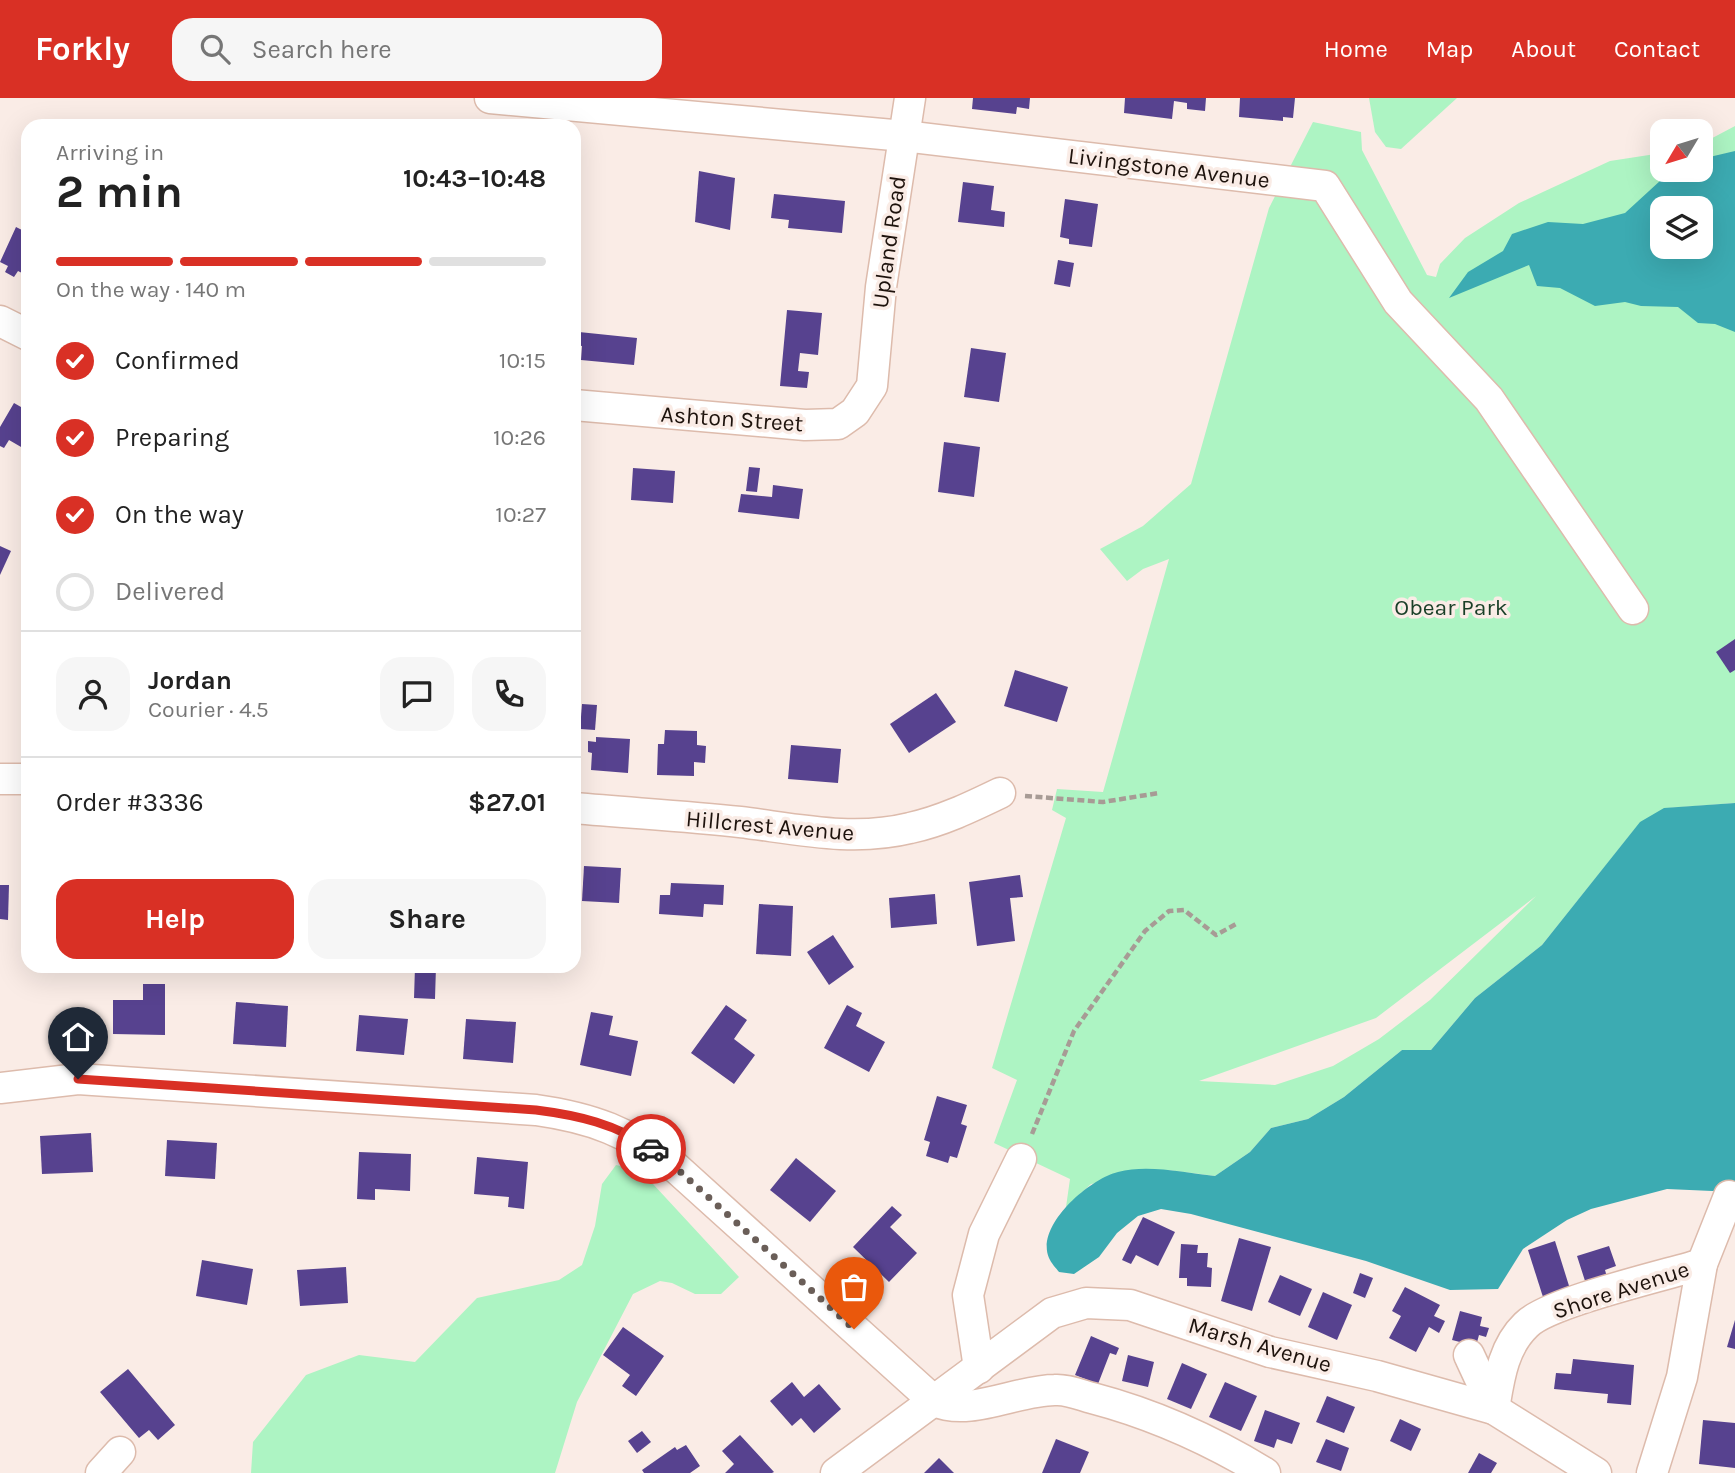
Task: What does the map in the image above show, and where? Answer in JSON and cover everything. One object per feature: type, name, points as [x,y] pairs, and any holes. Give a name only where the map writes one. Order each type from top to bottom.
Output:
[{"type":"street","name":"Livingstone Avenue","points":[[490,98],[904,136],[1325,186],[1398,303],[1489,399],[1633,609]]},
{"type":"street","name":"Upland Road","points":[[873,386],[881,287],[910,98]]},
{"type":"street","points":[[0,321],[21,332]]},
{"type":"street","name":"Ashton Street","points":[[581,406],[792,425],[838,424],[855,412],[873,386]]},
{"type":"street","points":[[0,779],[21,779]]},
{"type":"street","name":"Hillcrest Avenue","points":[[581,809],[741,822],[815,833],[865,835],[909,829],[948,818],[1000,793]]},
{"type":"street","points":[[0,1088],[78,1079],[536,1110],[571,1115],[605,1125],[640,1141],[674,1166],[934,1401],[949,1408],[978,1404],[1014,1394],[1058,1389],[1136,1410],[1227,1450],[1265,1473]]},
{"type":"street","points":[[979,1368],[968,1295],[984,1234],[1021,1159]]},
{"type":"street","points":[[1652,1473],[1665,1440],[1682,1377],[1702,1264],[1729,1196]]},
{"type":"street","name":"Shore Avenue","points":[[1494,1409],[1504,1357],[1526,1324],[1553,1309],[1702,1264]]},
{"type":"street","name":"Marsh Avenue","points":[[836,1473],[1052,1313],[1086,1303],[1130,1305],[1270,1352],[1377,1376],[1494,1409],[1596,1473]]},
{"type":"street","points":[[1469,1355],[1494,1409]]},
{"type":"path","points":[[1000,793],[1073,802],[1104,802],[1160,793]]},
{"type":"path","points":[[1021,1159],[1074,1031],[1145,931],[1169,911],[1184,910],[1216,935],[1238,923]]},
{"type":"green space","points":[[1369,98],[1457,98],[1401,149],[1386,147],[1375,132]]},
{"type":"green space","name":"Obear Park","points":[[1313,122],[1361,132],[1362,150],[1427,275],[1436,277],[1440,264],[1465,238],[1519,203],[1610,161],[1650,155],[1650,182],[1713,182],[1713,138],[1735,126],[1735,803],[1669,808],[1634,830],[1542,945],[1475,998],[1431,1050],[1402,1050],[1344,1097],[1308,1119],[1271,1128],[1250,1152],[1215,1176],[1168,1170],[1091,1184],[1066,1207],[1070,1179],[994,1143],[1017,1080],[992,1068],[1066,818],[1052,810],[1057,789],[1103,792],[1169,559],[1143,569],[1127,581],[1100,549],[1143,526],[1191,484],[1269,208]],"holes":[[[1536,896],[1430,1000],[1379,1039],[1333,1066],[1275,1085],[1199,1081],[1376,1018]]]},
{"type":"green space","points":[[616,1165],[641,1171],[739,1277],[721,1294],[695,1294],[672,1283],[660,1281],[633,1294],[577,1402],[555,1473],[251,1473],[253,1442],[306,1375],[359,1355],[415,1362],[477,1298],[559,1280],[582,1265],[595,1226],[602,1184]]},
{"type":"water","points":[[1735,151],[1735,332],[1715,324],[1698,323],[1678,307],[1641,306],[1625,302],[1595,306],[1560,288],[1537,286],[1529,265],[1449,298],[1468,272],[1503,251],[1512,234],[1548,222],[1583,224],[1625,213],[1659,182],[1713,182],[1713,156]]},
{"type":"water","points":[[1735,803],[1735,1192],[1667,1189],[1591,1209],[1567,1220],[1523,1249],[1498,1289],[1450,1290],[1366,1261],[1191,1214],[1161,1209],[1138,1216],[1117,1233],[1099,1257],[1074,1274],[1059,1272],[1051,1262],[1047,1245],[1057,1219],[1067,1206],[1093,1184],[1118,1172],[1142,1169],[1215,1176],[1250,1152],[1271,1128],[1308,1119],[1344,1097],[1402,1050],[1431,1050],[1475,998],[1542,945],[1640,822],[1664,808]]},
{"type":"building","points":[[973,98],[1030,98],[1029,109],[1017,107],[1016,114],[972,109]]},
{"type":"building","points":[[1125,98],[1206,98],[1205,111],[1187,109],[1187,103],[1174,101],[1172,119],[1124,113]]},
{"type":"building","points":[[1240,98],[1295,98],[1293,118],[1283,117],[1283,121],[1239,117]]},
{"type":"building","points":[[699,171],[735,178],[730,230],[695,222]]},
{"type":"building","points":[[963,182],[994,186],[991,210],[1005,212],[1004,227],[958,222]]},
{"type":"building","points":[[774,194],[845,201],[842,233],[788,228],[789,220],[771,218]]},
{"type":"building","points":[[1065,199],[1098,204],[1092,247],[1069,244],[1069,239],[1060,237]]},
{"type":"building","points":[[16,227],[21,230],[21,272],[18,271],[14,277],[5,272],[8,266],[0,262]]},
{"type":"building","points":[[1058,260],[1074,263],[1070,287],[1054,284]]},
{"type":"building","points":[[787,310],[822,313],[818,355],[800,353],[798,371],[809,372],[807,388],[780,386]]},
{"type":"building","points":[[581,332],[637,338],[634,365],[581,360]]},
{"type":"building","points":[[971,348],[1006,353],[999,402],[964,397]]},
{"type":"building","points":[[14,403],[21,407],[21,447],[9,440],[4,448],[0,446],[0,427]]},
{"type":"building","points":[[944,442],[980,447],[974,497],[938,492]]},
{"type":"building","points":[[749,467],[760,468],[757,492],[746,491]]},
{"type":"building","points":[[633,468],[675,471],[673,503],[631,500]]},
{"type":"building","points":[[773,485],[803,489],[799,519],[738,512],[741,494],[772,497]]},
{"type":"building","points":[[0,546],[11,551],[0,575]]},
{"type":"building","points":[[1735,639],[1735,670],[1730,673],[1716,652]]},
{"type":"building","points":[[1015,670],[1068,687],[1057,722],[1004,706]]},
{"type":"building","points":[[936,693],[956,722],[909,753],[890,724]]},
{"type":"building","points":[[582,704],[597,705],[595,730],[581,729]]},
{"type":"building","points":[[665,730],[697,731],[697,745],[706,746],[705,763],[694,762],[694,776],[657,775],[658,744],[664,744]]},
{"type":"building","points":[[596,737],[630,739],[628,773],[591,770],[592,753],[588,752],[588,741],[596,742]]},
{"type":"building","points":[[791,745],[841,749],[838,783],[788,779]]},
{"type":"building","points":[[584,866],[621,868],[619,903],[582,901]]},
{"type":"building","points":[[1020,875],[1023,897],[1010,898],[1015,941],[977,946],[969,882]]},
{"type":"building","points":[[671,883],[724,885],[723,905],[704,904],[703,917],[659,914],[660,895],[670,895]]},
{"type":"building","points":[[0,885],[9,885],[8,920],[0,919]]},
{"type":"building","points":[[935,894],[937,924],[891,928],[889,898]]},
{"type":"building","points":[[759,904],[793,906],[791,956],[756,954]]},
{"type":"building","points":[[833,935],[854,967],[829,985],[807,952]]},
{"type":"building","points":[[415,973],[436,973],[435,999],[414,998]]},
{"type":"building","points":[[143,984],[165,984],[165,1035],[113,1034],[113,1000],[143,1000]]},
{"type":"building","points":[[236,1002],[288,1006],[286,1047],[233,1044]]},
{"type":"building","points":[[726,1005],[747,1020],[734,1039],[755,1055],[734,1084],[691,1053]]},
{"type":"building","points":[[847,1005],[862,1013],[856,1026],[885,1042],[869,1072],[824,1048]]},
{"type":"building","points":[[591,1012],[613,1016],[609,1035],[638,1041],[631,1076],[580,1065]]},
{"type":"building","points":[[359,1015],[408,1019],[404,1055],[356,1051]]},
{"type":"building","points":[[466,1019],[516,1022],[513,1063],[463,1059]]},
{"type":"building","points":[[937,1096],[967,1105],[961,1124],[967,1126],[957,1158],[950,1156],[948,1163],[926,1156],[930,1142],[924,1140]]},
{"type":"building","points":[[91,1133],[93,1172],[42,1174],[40,1136]]},
{"type":"building","points":[[167,1140],[217,1143],[215,1179],[165,1176]]},
{"type":"building","points":[[359,1152],[411,1154],[410,1191],[375,1189],[375,1200],[357,1199]]},
{"type":"building","points":[[477,1157],[528,1162],[524,1209],[508,1207],[509,1197],[474,1194]]},
{"type":"building","points":[[796,1158],[836,1191],[810,1222],[770,1190]]},
{"type":"building","points":[[892,1206],[902,1215],[890,1227],[917,1253],[889,1282],[853,1247]]},
{"type":"building","points":[[1143,1217],[1175,1232],[1158,1266],[1136,1255],[1131,1264],[1122,1260]]},
{"type":"building","points":[[1239,1238],[1271,1247],[1252,1311],[1221,1301]]},
{"type":"building","points":[[1555,1241],[1570,1289],[1543,1297],[1528,1250]]},
{"type":"building","points":[[1181,1244],[1198,1245],[1197,1253],[1208,1253],[1207,1267],[1212,1268],[1211,1287],[1187,1286],[1187,1278],[1179,1278]]},
{"type":"building","points":[[1609,1246],[1616,1266],[1605,1270],[1607,1277],[1586,1284],[1577,1256]]},
{"type":"building","points":[[202,1260],[253,1269],[247,1305],[196,1296]]},
{"type":"building","points":[[346,1267],[348,1303],[300,1306],[297,1270]]},
{"type":"building","points":[[1360,1273],[1373,1278],[1365,1298],[1353,1293]]},
{"type":"building","points":[[1280,1275],[1312,1289],[1300,1316],[1268,1302]]},
{"type":"building","points":[[1405,1287],[1440,1305],[1434,1316],[1445,1321],[1439,1333],[1429,1327],[1416,1352],[1389,1338],[1401,1316],[1392,1311]]},
{"type":"building","points":[[1323,1292],[1352,1305],[1337,1340],[1308,1327]]},
{"type":"building","points":[[1460,1311],[1482,1317],[1480,1326],[1489,1328],[1486,1337],[1479,1335],[1476,1346],[1452,1340]]},
{"type":"building","points":[[1735,1320],[1735,1349],[1727,1347]]},
{"type":"building","points":[[623,1327],[664,1356],[636,1396],[622,1386],[630,1375],[603,1355]]},
{"type":"building","points":[[1091,1336],[1119,1348],[1116,1355],[1110,1353],[1098,1384],[1075,1375]]},
{"type":"building","points":[[1128,1355],[1154,1362],[1148,1387],[1122,1381]]},
{"type":"building","points":[[1573,1359],[1634,1365],[1631,1405],[1607,1403],[1608,1394],[1554,1389],[1556,1373],[1571,1374]]},
{"type":"building","points":[[1182,1363],[1207,1374],[1191,1409],[1167,1399]]},
{"type":"building","points":[[128,1369],[175,1425],[158,1440],[149,1430],[139,1438],[100,1392]]},
{"type":"building","points":[[792,1382],[804,1397],[819,1384],[841,1409],[814,1433],[801,1418],[792,1426],[770,1401]]},
{"type":"building","points":[[1225,1382],[1257,1396],[1241,1431],[1209,1417]]},
{"type":"building","points":[[1327,1396],[1355,1407],[1344,1433],[1316,1422]]},
{"type":"building","points":[[1265,1410],[1300,1423],[1292,1444],[1277,1439],[1274,1448],[1254,1441]]},
{"type":"building","points":[[1400,1419],[1421,1429],[1411,1451],[1390,1441]]},
{"type":"building","points":[[1703,1420],[1735,1423],[1735,1468],[1699,1464]]},
{"type":"building","points":[[642,1431],[651,1442],[637,1453],[628,1441]]},
{"type":"building","points":[[740,1435],[774,1472],[725,1473],[734,1464],[722,1451]]},
{"type":"building","points":[[1056,1439],[1089,1452],[1080,1473],[1042,1473]]},
{"type":"building","points":[[1326,1439],[1349,1448],[1341,1471],[1316,1462]]},
{"type":"building","points":[[686,1445],[700,1466],[690,1473],[644,1473],[642,1470],[675,1447],[677,1450]]},
{"type":"building","points":[[1479,1453],[1497,1463],[1491,1473],[1468,1473]]},
{"type":"building","points":[[939,1458],[954,1473],[924,1473]]},
{"type":"way so far","points":[[651,1149],[674,1166],[854,1329]]},
{"type":"route","points":[[78,1079],[536,1110],[571,1115],[605,1125],[651,1149]]}]
